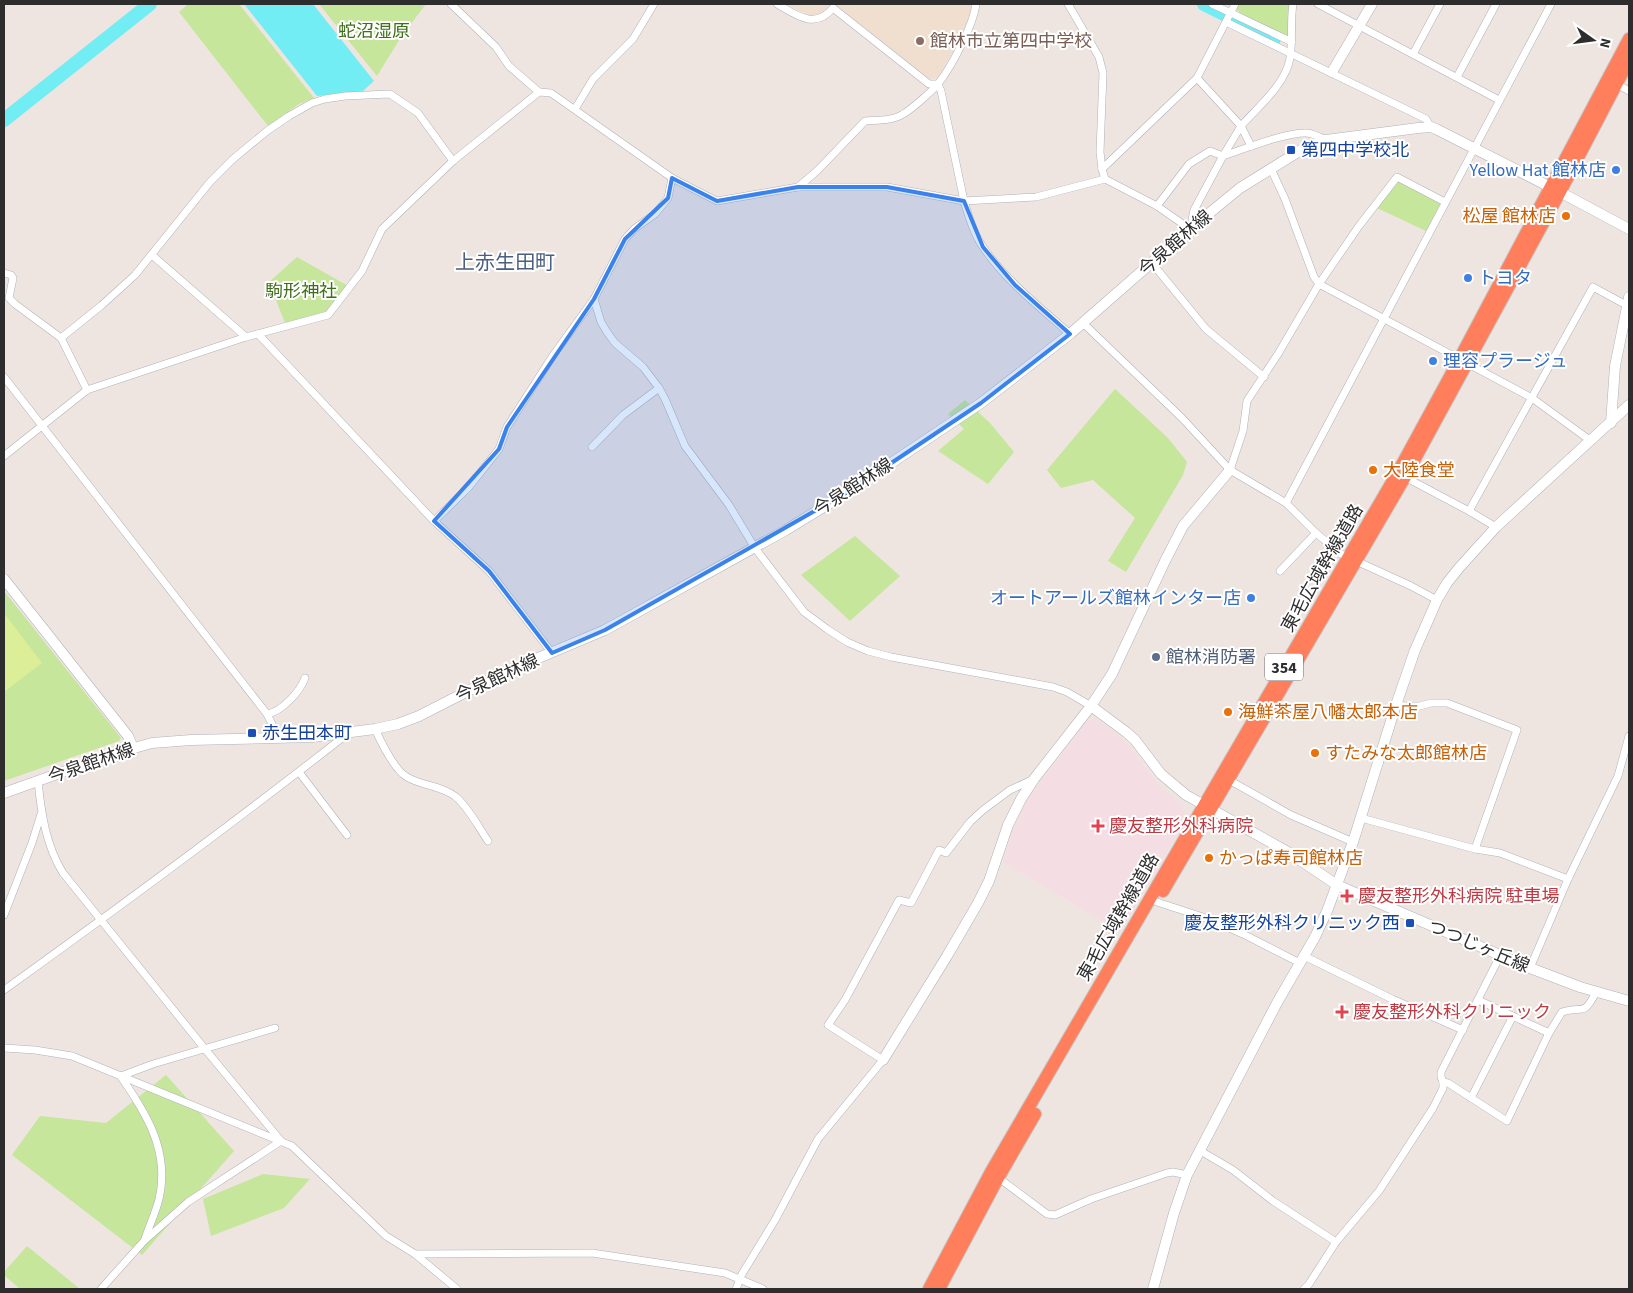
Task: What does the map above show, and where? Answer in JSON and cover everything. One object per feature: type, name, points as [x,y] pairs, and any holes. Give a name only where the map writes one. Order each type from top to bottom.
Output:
[{"type":"highway","name":"東毛広域幹線道路","points":[[1556,189],[1629,39]]},
{"type":"highway","name":"東毛広域幹線道路","points":[[939,1289],[994,1175],[1157,902],[1207,808],[1229,780],[1401,475],[1556,189],[1629,60]]},
{"type":"highway","name":"東毛広域幹線道路","points":[[929,1289],[1353,559]]},
{"type":"main road","points":[[1332,72],[1372,4]]},
{"type":"main road","points":[[1431,127],[1556,189],[1629,229]]},
{"type":"main road","name":"今泉館林線","points":[[4,793],[133,748],[152,744],[178,741],[277,738],[346,733],[398,724],[419,716],[476,686],[605,630],[755,548],[848,492],[981,403],[1070,334],[1240,188],[1301,150],[1326,140],[1431,127]]},
{"type":"main road","points":[[1611,423],[1615,366],[1629,302]]},
{"type":"main road","points":[[1153,1289],[1187,1175],[1321,924],[1353,842],[1415,650],[1436,600],[1459,568],[1496,527],[1629,406]]},
{"type":"main road","points":[[883,1060],[978,903],[1014,812],[1034,779],[1091,706],[1115,667],[1182,526],[1230,470]]},
{"type":"main road","points":[[4,579],[128,736],[133,748]]},
{"type":"main road","name":"つつじヶ丘線","points":[[1091,706],[1135,740],[1161,774],[1180,791],[1207,808],[1288,852],[1337,885],[1530,968],[1596,992],[1629,1001]]},
{"type":"street","points":[[450,4],[496,47],[509,66],[538,92],[551,93],[672,178],[717,201],[798,187],[887,187],[964,201],[1036,198],[1105,180],[1157,206],[1193,227]]},
{"type":"street","points":[[575,109],[593,79],[633,39],[654,4]]},
{"type":"street","points":[[777,4],[811,20],[820,19],[833,8],[929,84],[938,84]]},
{"type":"street","points":[[798,187],[817,171],[865,121],[894,118],[904,114],[938,84],[958,50],[974,17],[976,4]]},
{"type":"street","points":[[1068,4],[1099,57],[1103,73],[1100,152],[1105,180]]},
{"type":"street","points":[[1212,4],[1292,42]]},
{"type":"street","points":[[1102,169],[1197,78],[1235,4]]},
{"type":"street","points":[[1193,227],[1194,210],[1241,126],[1279,84],[1290,59],[1293,4]]},
{"type":"street","points":[[1320,4],[1499,100]]},
{"type":"street","points":[[1413,54],[1440,4]]},
{"type":"street","points":[[1457,77],[1496,4]]},
{"type":"street","points":[[1286,503],[1382,319],[1476,148],[1499,100],[1551,4]]},
{"type":"street","points":[[1226,22],[1426,119],[1431,127]]},
{"type":"street","points":[[1197,78],[1241,126],[1251,146]]},
{"type":"street","points":[[938,84],[964,201],[983,247],[1015,285],[1070,334]]},
{"type":"street","points":[[1617,84],[1629,91]]},
{"type":"street","points":[[4,456],[87,390],[246,337],[328,316],[362,271],[382,229],[453,161],[538,92]]},
{"type":"street","points":[[61,338],[117,292],[152,255],[210,182],[233,158],[266,131],[289,116],[319,101],[345,96],[390,94],[418,113],[453,161]]},
{"type":"street","points":[[1157,206],[1189,164],[1210,151],[1223,156],[1251,146],[1302,133],[1310,133],[1326,140]]},
{"type":"street","points":[[1271,169],[1314,277],[1319,284],[1532,398],[1591,441]]},
{"type":"street","points":[[1230,470],[1243,431],[1247,401],[1264,377],[1319,284],[1359,226],[1397,177],[1445,202]]},
{"type":"street","points":[[434,520],[468,488],[499,449],[507,427],[554,354],[594,299],[625,239],[634,229],[655,214],[668,198],[672,178]]},
{"type":"street","points":[[152,255],[246,337]]},
{"type":"street","points":[[1152,263],[1206,329],[1264,377]]},
{"type":"street","points":[[4,273],[11,275],[13,278],[9,298],[61,338],[87,390]]},
{"type":"street","points":[[1469,512],[1593,287],[1629,302]]},
{"type":"street","points":[[594,299],[601,322],[615,343],[643,366],[659,388],[685,446],[729,505],[755,548],[804,612],[848,642],[868,651],[1053,687],[1067,692],[1091,706]]},
{"type":"street","points":[[1083,323],[1182,418],[1230,470],[1286,503],[1316,533],[1353,559],[1436,600]]},
{"type":"street","points":[[258,334],[434,520],[489,571],[552,653]]},
{"type":"street","points":[[4,377],[267,714],[277,738]]},
{"type":"street","points":[[592,447],[624,415],[659,388]]},
{"type":"street","points":[[1401,475],[1496,527]]},
{"type":"street","points":[[1280,571],[1316,533]]},
{"type":"street","points":[[267,714],[272,713],[296,694],[305,678]]},
{"type":"street","points":[[1396,705],[1416,707],[1431,703],[1448,703],[1517,730],[1475,848]]},
{"type":"street","points":[[375,729],[386,752],[405,776],[456,796],[488,841]]},
{"type":"street","points":[[4,990],[102,920],[299,772],[346,733]]},
{"type":"street","points":[[1530,968],[1568,879],[1618,776],[1629,736]]},
{"type":"street","points":[[299,772],[347,835]]},
{"type":"street","points":[[736,1289],[742,1274],[775,1220],[818,1138],[883,1060],[828,1025],[845,1000],[899,900],[911,903],[939,850],[946,852],[970,822],[1010,790],[1034,779]]},
{"type":"street","points":[[1229,780],[1291,815],[1353,842]]},
{"type":"street","points":[[38,781],[42,814],[57,864],[63,873],[281,1140]]},
{"type":"street","points":[[4,915],[42,814]]},
{"type":"street","points":[[1361,818],[1500,853],[1568,879]]},
{"type":"street","points":[[1157,902],[1209,919],[1463,1030]]},
{"type":"street","points":[[1500,956],[1440,1077],[1444,1082],[1507,1121],[1549,1033],[1562,1012],[1584,1010],[1589,1006],[1596,992]]},
{"type":"street","points":[[1478,1000],[1549,1033]]},
{"type":"street","points":[[1471,1098],[1513,1016]]},
{"type":"street","points":[[120,1076],[275,1028]]},
{"type":"street","points":[[4,1048],[35,1050],[72,1056],[281,1140],[292,1146],[386,1236],[415,1254],[457,1289]]},
{"type":"street","points":[[120,1076],[149,1121],[160,1152],[162,1168],[159,1200],[144,1241]]},
{"type":"street","points":[[1304,1289],[1336,1242],[1379,1191],[1433,1108],[1444,1082]]},
{"type":"street","points":[[101,1289],[144,1241],[188,1202],[281,1140]]},
{"type":"street","points":[[1199,1150],[1233,1170],[1272,1201],[1336,1242]]},
{"type":"street","points":[[994,1175],[1047,1214],[1055,1215],[1091,1199],[1166,1174],[1173,1172],[1187,1175]]},
{"type":"street","points":[[415,1254],[592,1253],[725,1273],[764,1289]]},
{"type":"highlighted area","points":[[672,178],[717,201],[798,187],[887,187],[964,201],[983,247],[1015,285],[1070,334],[981,403],[848,492],[605,630],[552,653],[489,571],[434,521],[499,449],[507,427],[594,299],[625,239],[668,198]]},
{"type":"shaded area","points":[[786,4],[831,4],[819,15],[811,16]]},
{"type":"shaded area","name":"館林市立第四中学校","points":[[835,4],[972,4],[963,33],[937,79],[928,78]]},
{"type":"shaded area","name":"慶友整形外科病院","points":[[1097,719],[1125,741],[1160,786],[1183,806],[1185,820],[1121,932],[1003,862],[1012,832],[1027,800],[1088,720]]},
{"type":"green space","points":[[188,4],[239,4],[314,98],[299,104],[268,126],[179,12]]},
{"type":"green space","name":"蛇沼湿原","points":[[319,4],[426,4],[401,37],[377,76]]},
{"type":"green space","points":[[1239,4],[1293,4],[1290,42],[1239,12],[1236,9]]},
{"type":"green space","points":[[1397,177],[1442,201],[1426,231],[1377,208]]},
{"type":"green space","name":"駒形神社","points":[[297,257],[350,287],[325,312],[285,323],[269,282]]},
{"type":"green space","points":[[1115,389],[1168,438],[1187,462],[1183,475],[1126,572],[1108,561],[1135,518],[1093,480],[1061,488],[1047,470]]},
{"type":"green space","points":[[965,400],[990,423],[1014,452],[988,484],[938,451],[964,429],[948,414]]},
{"type":"green space","points":[[855,536],[900,576],[850,621],[801,575]]},
{"type":"green space","points":[[4,591],[121,738],[119,741],[4,781]]},
{"type":"green space","points":[[4,613],[42,663],[4,692]]},
{"type":"green space","points":[[166,1075],[234,1151],[142,1255],[12,1155],[40,1116],[106,1123]]},
{"type":"green space","points":[[263,1174],[310,1179],[284,1208],[211,1236],[203,1199]]},
{"type":"green space","points":[[27,1246],[80,1289],[20,1289],[4,1275],[4,1272]]},
{"type":"water","points":[[244,4],[313,4],[374,81],[363,91],[317,96]]},
{"type":"waterway","points":[[4,120],[150,4]]},
{"type":"waterway","points":[[1204,4],[1274,39]]},
{"type":"place","name":"館林市立第四中学校","points":[[920,41]]},
{"type":"place","name":"第四中学校北","points":[[1291,150]]},
{"type":"place","name":"Yellow Hat 館林店","points":[[1616,170]]},
{"type":"place","name":"松屋 館林店","points":[[1566,216]]},
{"type":"place","name":"トヨタ","points":[[1468,278]]},
{"type":"place","name":"理容プラージュ","points":[[1433,361]]},
{"type":"place","name":"大陸食堂","points":[[1373,470]]},
{"type":"place","name":"オートアールズ館林インター店","points":[[1251,598]]},
{"type":"place","name":"館林消防署","points":[[1156,657]]},
{"type":"place","name":"海鮮茶屋八幡太郎本店","points":[[1228,712]]},
{"type":"place","name":"赤生田本町","points":[[252,733]]},
{"type":"place","name":"すたみな太郎館林店","points":[[1315,753]]},
{"type":"place","name":"慶友整形外科病院","points":[[1098,826]]},
{"type":"place","name":"かっぱ寿司館林店","points":[[1209,858]]},
{"type":"place","name":"慶友整形外科病院 駐車場","points":[[1347,896]]},
{"type":"place","name":"慶友整形外科クリニック西","points":[[1410,923]]},
{"type":"place","name":"慶友整形外科クリニック","points":[[1342,1012]]},
{"type":"district","name":"上赤生田町","points":[[505,262]]}]
